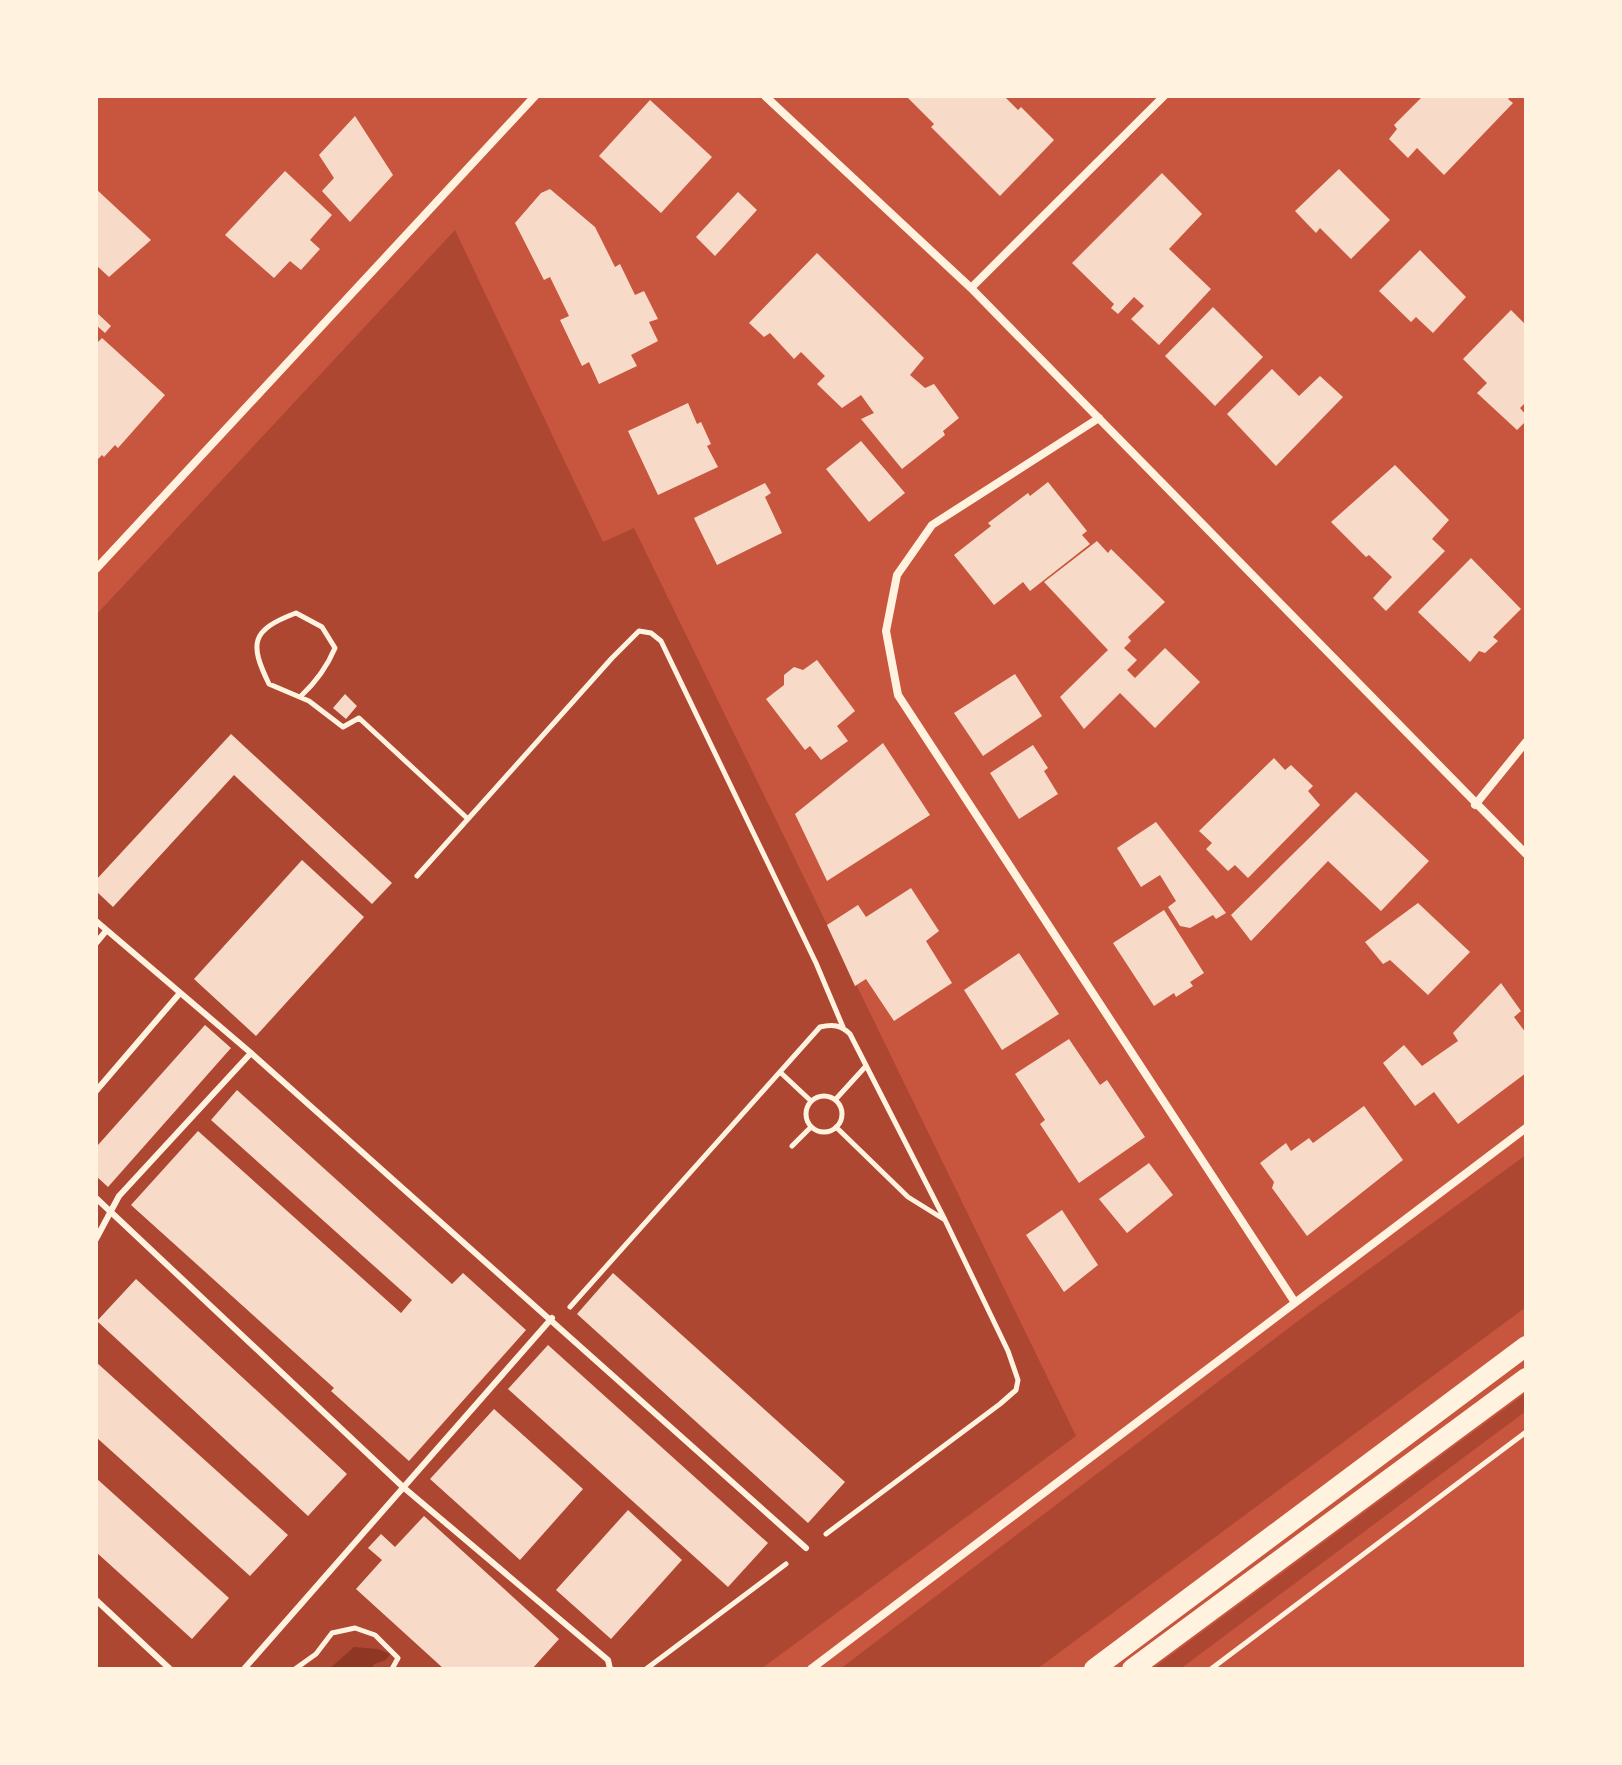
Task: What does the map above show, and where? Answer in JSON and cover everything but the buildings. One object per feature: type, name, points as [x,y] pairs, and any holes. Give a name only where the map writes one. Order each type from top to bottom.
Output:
[{"type":"main road","points":[[1094,1669],[1526,1346]]},
{"type":"main road","points":[[1132,1669],[1526,1378]]},
{"type":"street","points":[[96,569],[535,96]]},
{"type":"street","points":[[765,96],[971,288],[1526,854]]},
{"type":"street","points":[[971,288],[1164,96]]},
{"type":"street","points":[[1099,418],[932,525],[897,575],[894,589],[886,631],[898,695],[1294,1301]]},
{"type":"street","points":[[1475,805],[1526,742]]},
{"type":"street","points":[[811,1669],[1526,1128]]},
{"type":"lane","points":[[96,921],[554,1320],[806,1548]]},
{"type":"lane","points":[[96,943],[106,931]]},
{"type":"lane","points":[[96,1091],[180,993]]},
{"type":"lane","points":[[96,1239],[119,1196],[251,1053]]},
{"type":"lane","points":[[96,1198],[403,1487],[608,1660],[610,1669]]},
{"type":"lane","points":[[244,1669],[554,1320]]},
{"type":"lane","points":[[96,1600],[170,1669]]},
{"type":"path","points":[[301,696],[329,663],[335,648],[322,627],[296,613],[274,621],[257,640],[255,656],[269,684],[301,696],[343,727],[359,718],[468,819]]},
{"type":"path","points":[[417,876],[639,631],[651,633],[661,641],[816,963],[844,1028],[850,1034],[945,1220],[1008,1351],[1018,1380],[1016,1390],[646,1669]]},
{"type":"path","points":[[554,1320],[820,1027],[832,1024],[844,1028]]},
{"type":"path","points":[[835,1100],[866,1066]]},
{"type":"path","points":[[780,1072],[811,1101]]},
{"type":"path","points":[[825,1096],[835,1100],[842,1110],[836,1127],[820,1133],[811,1127],[805,1117],[811,1101],[825,1096]]},
{"type":"path","points":[[792,1146],[811,1127]]},
{"type":"path","points":[[836,1127],[908,1197],[945,1220]]},
{"type":"path","points":[[1211,1669],[1526,1432]]},
{"type":"path","points":[[295,1669],[316,1654],[332,1633],[355,1628],[375,1635],[389,1648],[398,1658],[392,1669]]},
{"type":"shaded area","points":[[455,230],[603,542],[634,528],[1076,1436],[761,1669],[96,1669],[96,615]]},
{"type":"shaded area","points":[[1526,1155],[1526,1307],[1037,1669],[840,1669],[1306,1315]]},
{"type":"shaded area","points":[[1526,1393],[1526,1411],[1180,1669],[1152,1669]]},
{"type":"shaded area","points":[[354,1647],[378,1649],[390,1654],[386,1660],[374,1664],[372,1669],[329,1669]]}]
